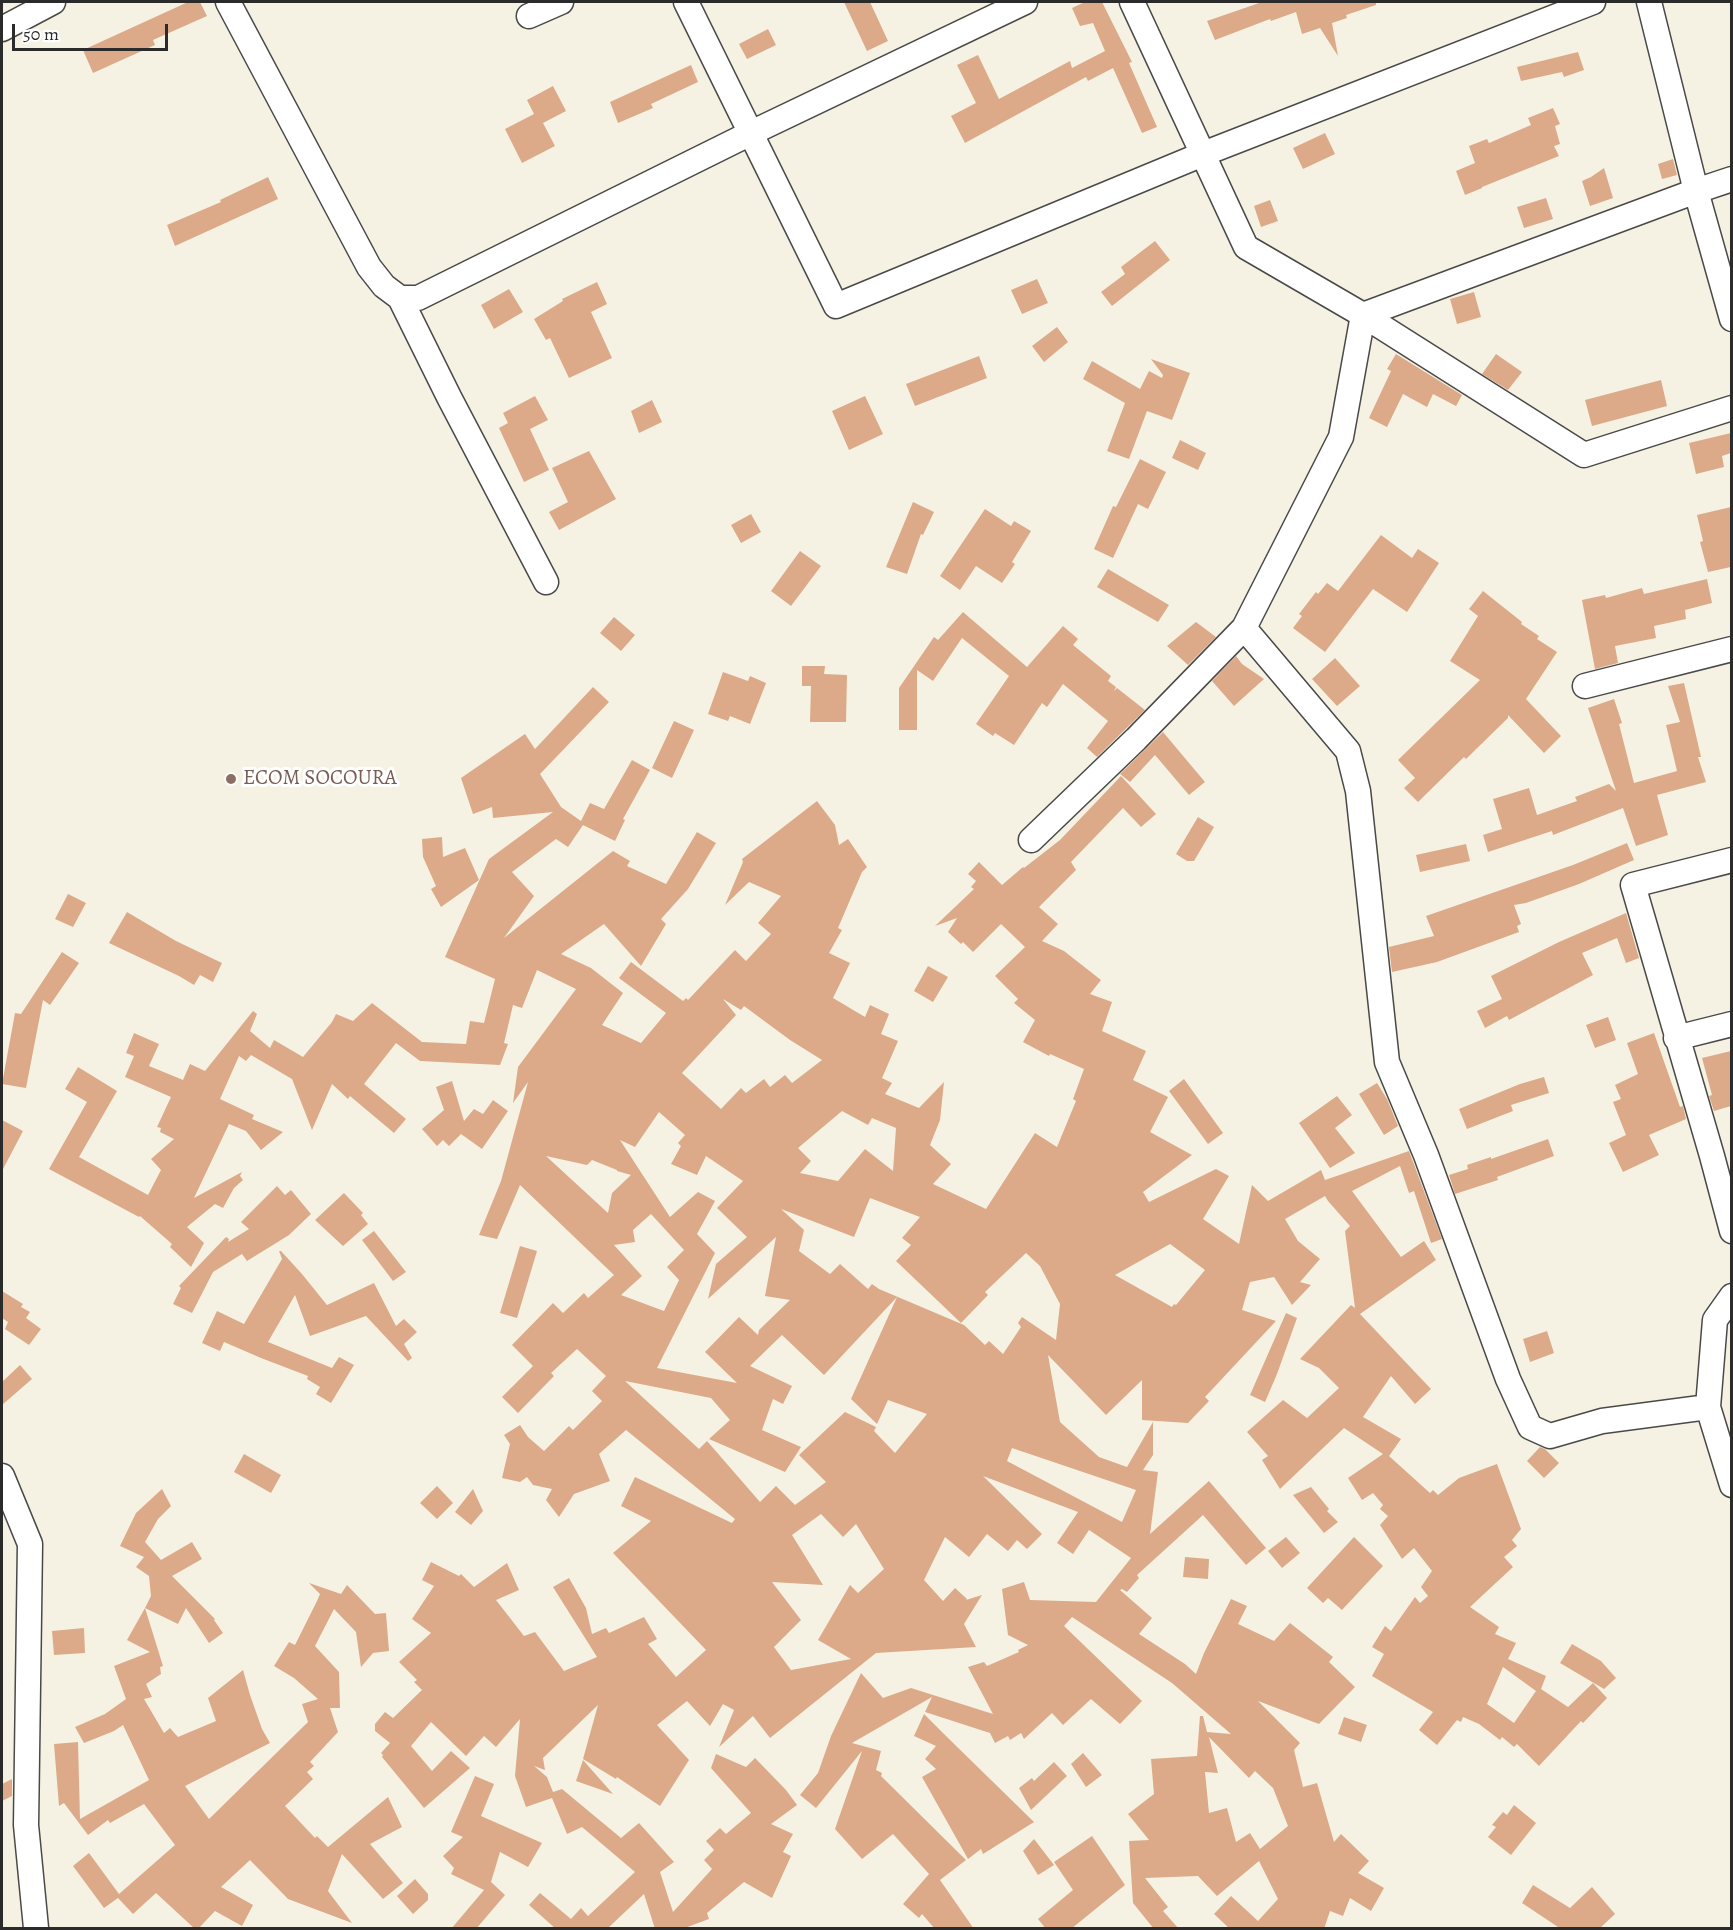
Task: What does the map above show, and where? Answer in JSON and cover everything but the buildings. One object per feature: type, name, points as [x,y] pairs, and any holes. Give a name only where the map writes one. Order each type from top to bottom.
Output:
[{"type":"street","points":[[2,29],[52,2]]},
{"type":"street","points":[[228,2],[369,267],[384,286],[400,298],[546,582]]},
{"type":"street","points":[[529,16],[561,2]]},
{"type":"street","points":[[686,2],[836,306],[1203,154],[1593,2]]},
{"type":"street","points":[[400,298],[418,298],[751,133],[1025,2]]},
{"type":"street","points":[[1132,2],[1246,247],[1363,315],[1584,455],[1731,408]]},
{"type":"street","points":[[1649,2],[1731,319]]},
{"type":"street","points":[[1363,315],[1696,190],[1731,179]]},
{"type":"street","points":[[1031,840],[1136,739],[1244,628],[1341,438],[1363,315]]},
{"type":"street","points":[[1244,628],[1348,751],[1358,791],[1386,1062],[1426,1155],[1508,1379],[1530,1427],[1550,1436],[1602,1421],[1708,1407]]},
{"type":"street","points":[[1586,686],[1731,649]]},
{"type":"street","points":[[1731,860],[1633,885],[1712,1156],[1731,1231]]},
{"type":"street","points":[[1676,1038],[1731,1024]]},
{"type":"street","points":[[1731,1296],[1715,1320],[1708,1407],[1731,1485]]},
{"type":"street","points":[[2,1476],[30,1544],[26,1825],[36,1929]]},
{"type":"place","name":"ECOM SOCOURA","points":[[231,779]]}]
